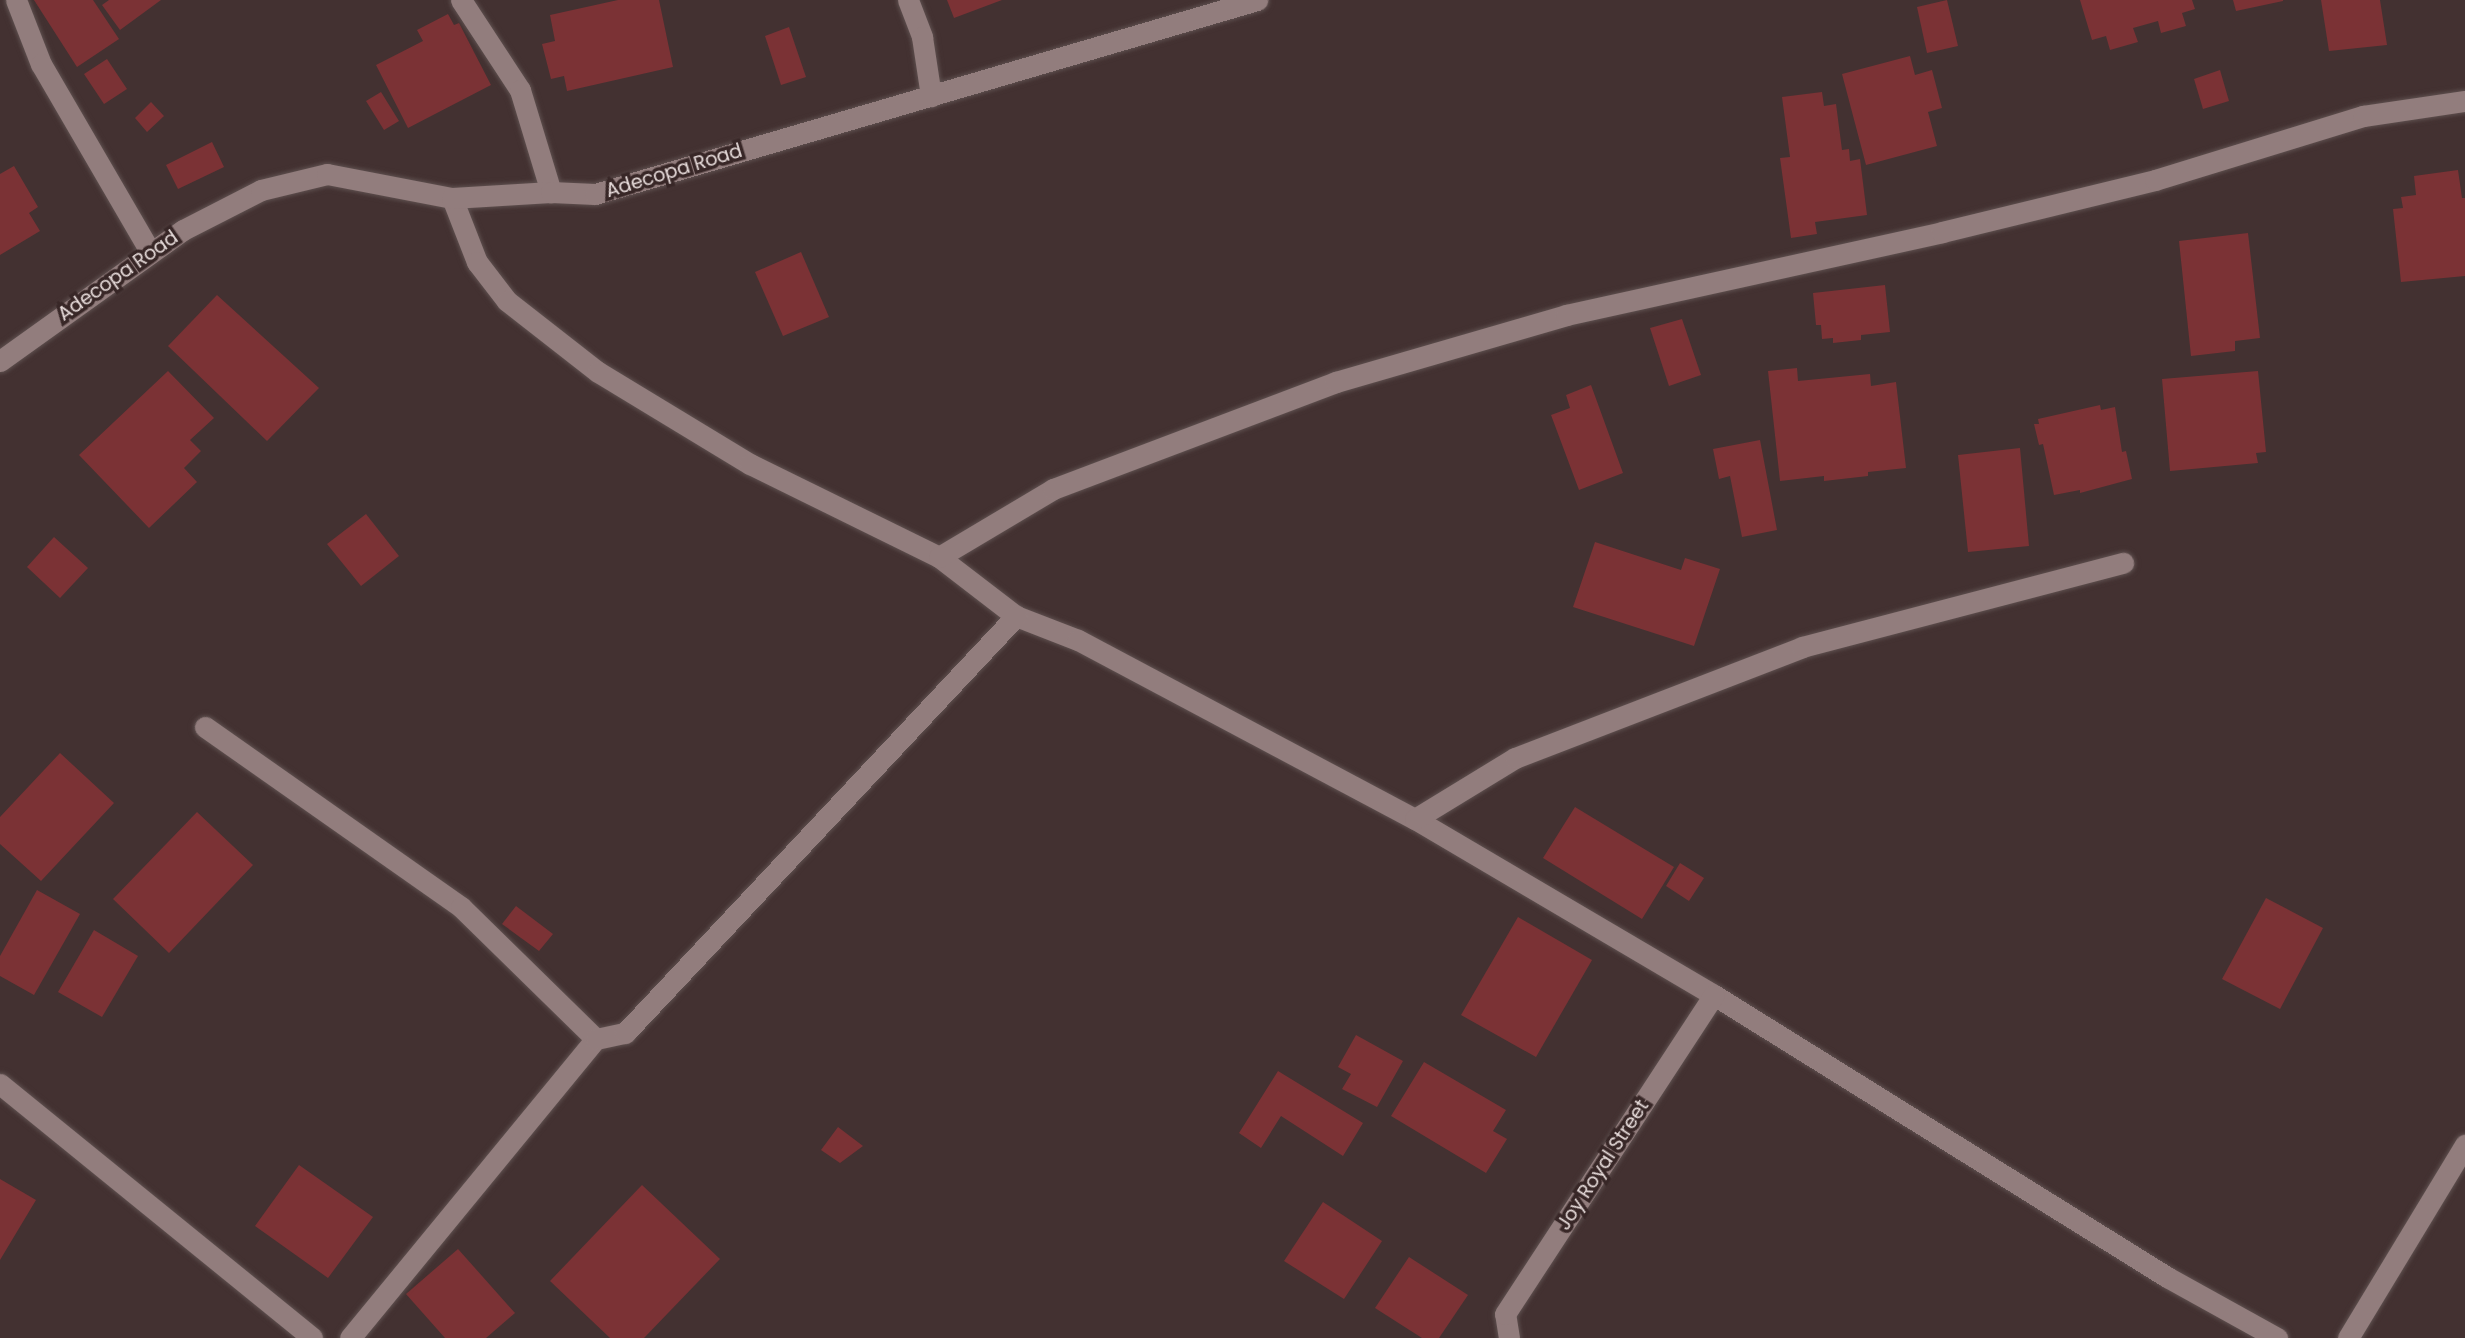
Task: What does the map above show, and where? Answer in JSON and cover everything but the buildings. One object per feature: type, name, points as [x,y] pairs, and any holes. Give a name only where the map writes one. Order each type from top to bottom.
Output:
[{"type":"street","points":[[16,0],[41,64],[150,251]]},
{"type":"street","points":[[461,0],[520,90],[551,192]]},
{"type":"street","points":[[908,0],[922,37],[931,96]]},
{"type":"street","name":"Adecopa Road","points":[[0,361],[150,251],[183,230],[261,190],[327,174],[452,198],[551,192],[595,194],[1257,0]]},
{"type":"street","points":[[939,557],[1053,489],[1349,379],[1566,315],[1942,232],[2154,180],[2363,116],[2465,102]]},
{"type":"street","points":[[452,198],[477,262],[507,301],[598,372],[750,464],[939,557],[1016,616],[1077,640],[1415,819],[1714,995],[2156,1270],[2277,1338]]},
{"type":"street","points":[[1415,819],[1515,758],[1802,647],[2123,563]]},
{"type":"street","points":[[350,1338],[596,1039],[625,1033],[1016,616]]},
{"type":"street","points":[[205,727],[461,907],[596,1039]]},
{"type":"street","name":"Joy Royal Street","points":[[1509,1338],[1505,1314],[1714,995]]},
{"type":"street","points":[[0,1084],[312,1338]]},
{"type":"street","points":[[2348,1338],[2465,1145]]}]
